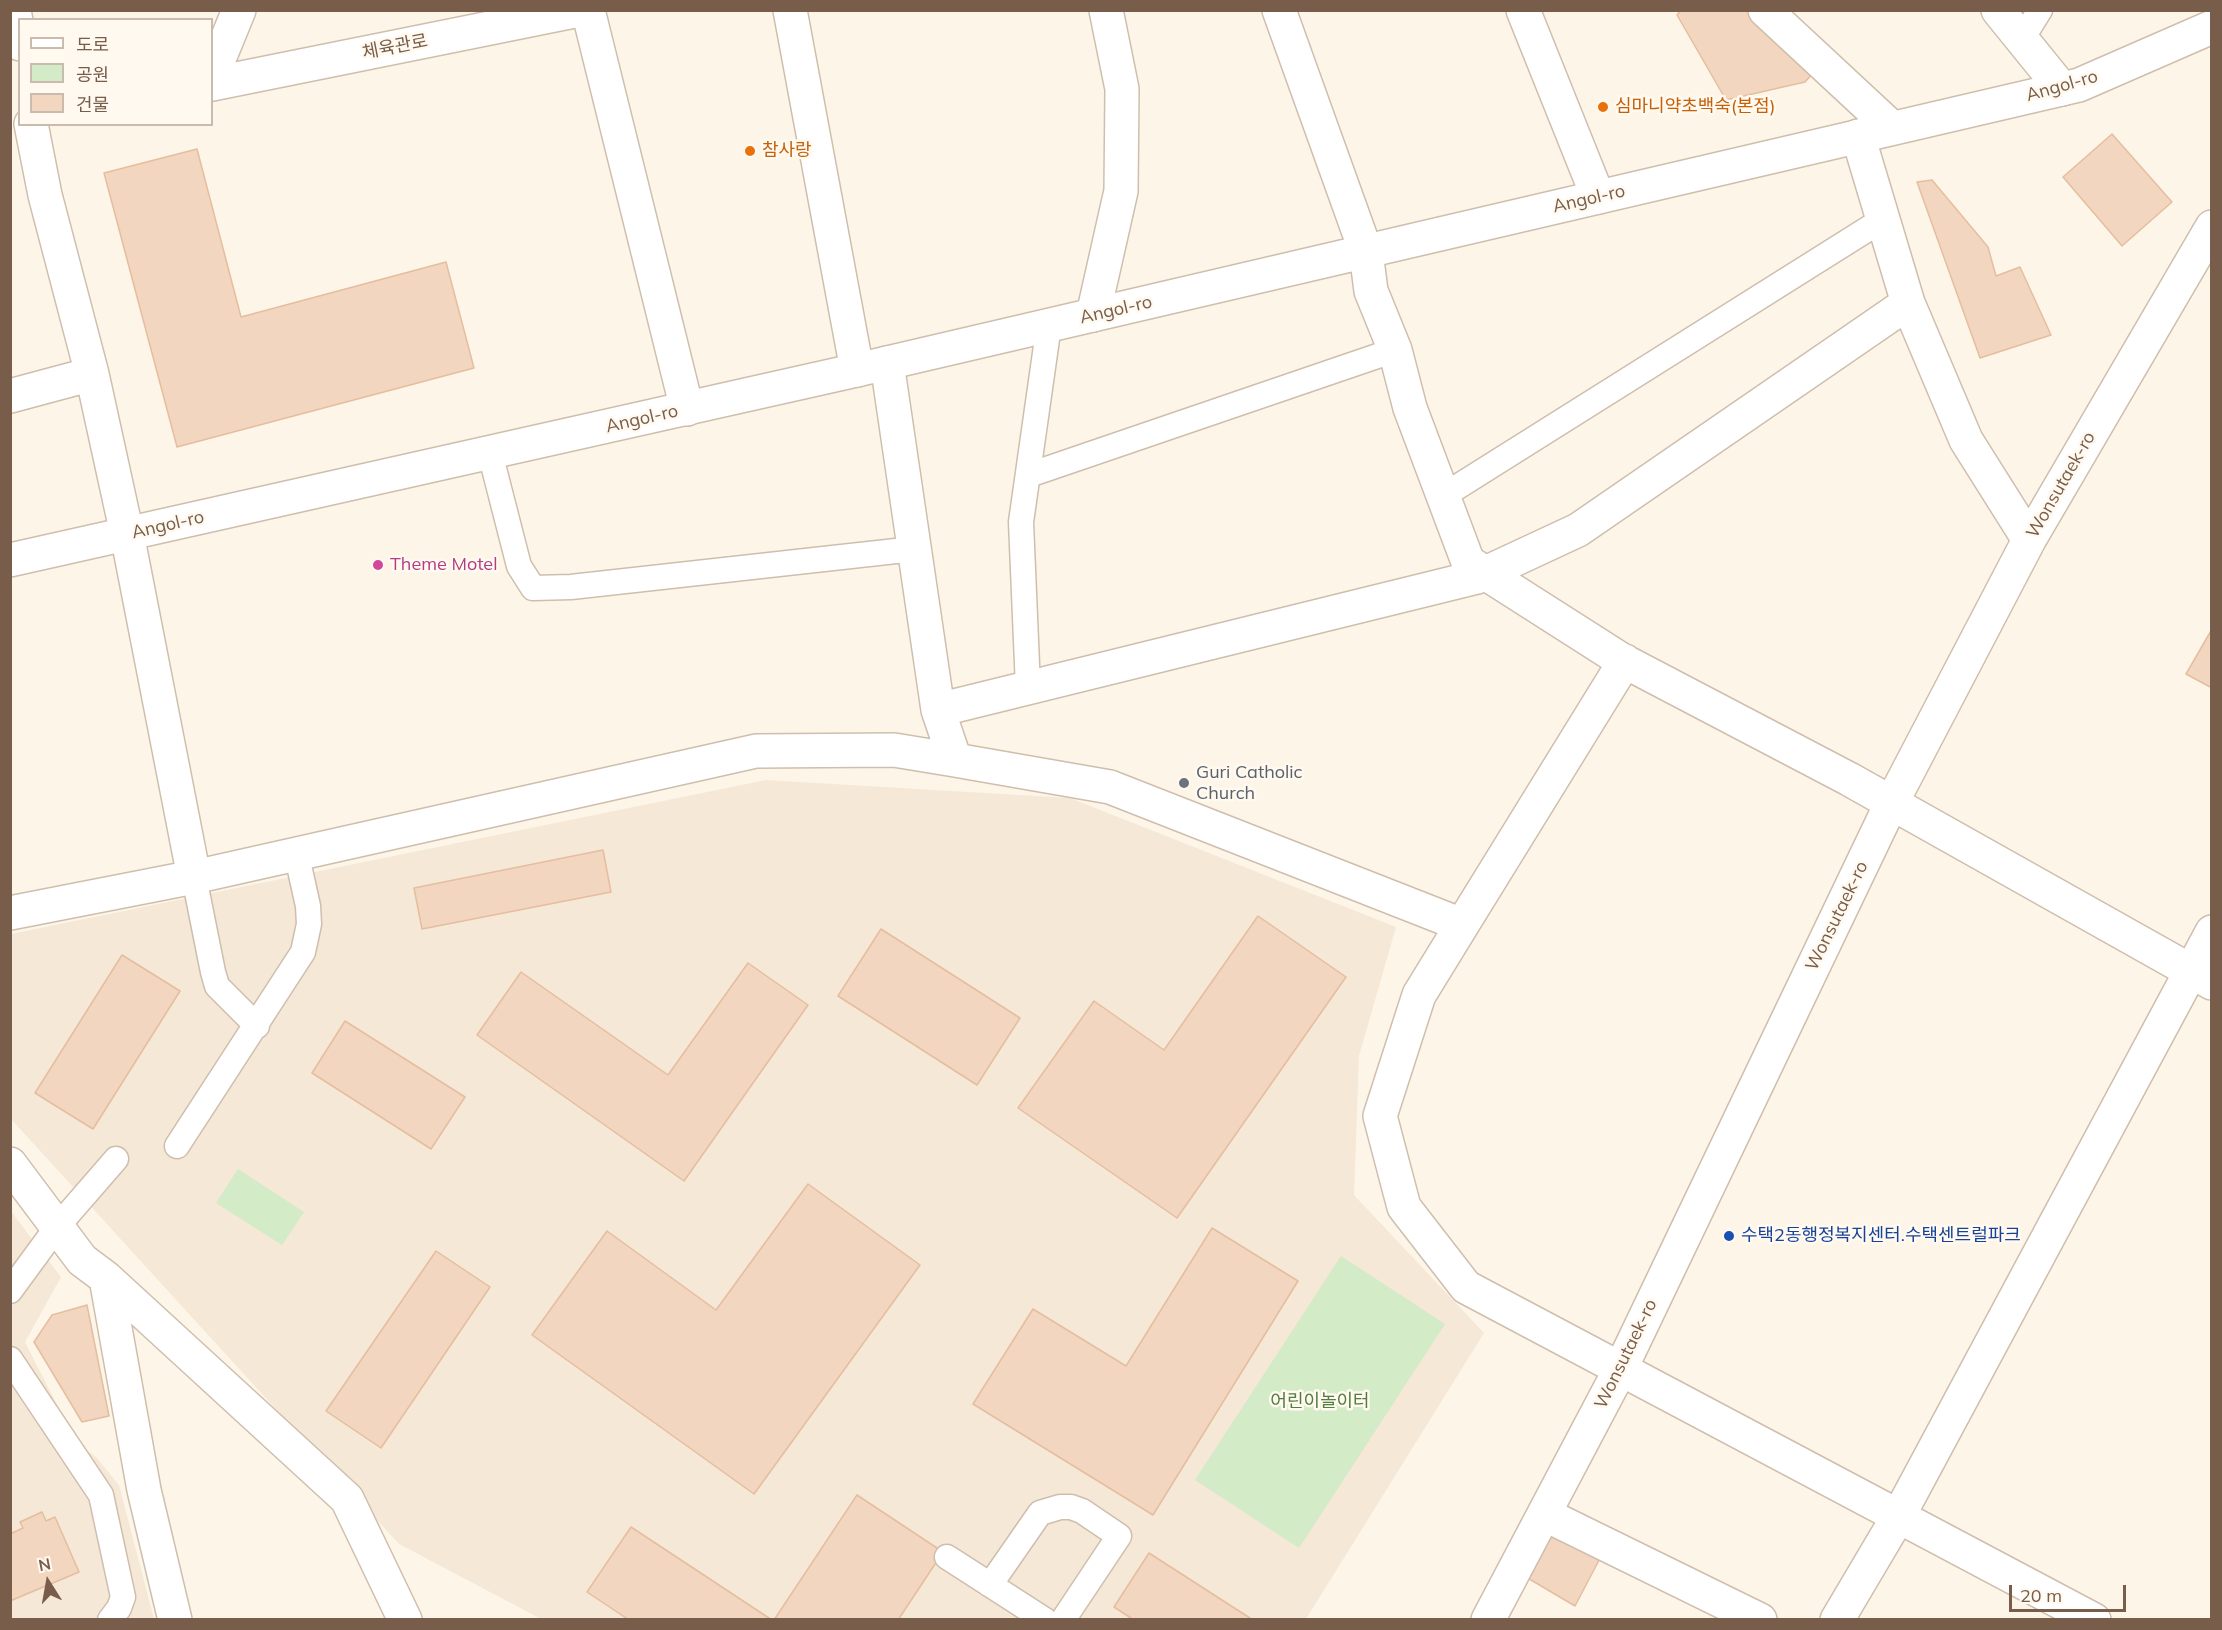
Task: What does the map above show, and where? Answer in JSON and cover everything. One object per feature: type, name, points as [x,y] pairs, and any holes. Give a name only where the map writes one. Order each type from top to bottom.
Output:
[{"type":"street","points":[[213,74],[239,10]]},
{"type":"street","name":"체육관로","points":[[213,84],[579,10]]},
{"type":"street","points":[[588,10],[687,409]]},
{"type":"street","points":[[790,10],[914,549],[938,710],[955,760]]},
{"type":"street","points":[[1094,315],[1121,191],[1122,89],[1106,10]]},
{"type":"street","points":[[1279,10],[1366,252],[1371,291],[1395,350],[1410,408],[1468,561],[1626,661],[1849,779],[2201,977]]},
{"type":"street","points":[[1523,10],[1598,197]]},
{"type":"street","points":[[1765,10],[1892,128]]},
{"type":"street","points":[[1998,10],[2062,89]]},
{"type":"street","name":"Angol-ro","points":[[10,560],[872,367],[2079,85],[2211,27]]},
{"type":"street","points":[[10,130],[28,126]]},
{"type":"street","points":[[32,126],[45,195],[92,374],[127,534],[194,877]]},
{"type":"street","points":[[1858,136],[1908,303],[1966,440],[2029,540]]},
{"type":"street","name":"Wonsutaek-ro","points":[[1488,1620],[1621,1368],[1891,804],[2029,540],[2203,261],[2211,227]]},
{"type":"street","points":[[938,710],[1486,573],[1578,530],[1908,303]]},
{"type":"street","points":[[10,396],[92,374]]},
{"type":"street","points":[[1626,661],[1419,995],[1380,1116],[1404,1207],[1466,1287],[2094,1620]]},
{"type":"street","points":[[10,913],[194,877],[296,852],[756,751],[894,750],[1110,787],[1462,925]]},
{"type":"street","points":[[1839,1619],[2201,977],[2211,932]]},
{"type":"street","points":[[10,1164],[82,1260],[106,1278],[347,1499],[405,1620]]},
{"type":"street","points":[[106,1278],[144,1490],[175,1620]]},
{"type":"street","points":[[1544,1514],[1760,1620]]},
{"type":"lane","points":[[2022,39],[2040,10]]},
{"type":"lane","points":[[1443,496],[1882,220]]},
{"type":"lane","points":[[1028,688],[1021,522],[1049,325]]},
{"type":"lane","points":[[1029,476],[1395,350]]},
{"type":"lane","points":[[490,453],[519,566],[533,588],[583,586],[914,549]]},
{"type":"lane","points":[[177,1146],[303,952],[309,924],[308,906],[296,852]]},
{"type":"lane","points":[[194,877],[217,986],[256,1026]]},
{"type":"lane","points":[[11,1289],[57,1227],[116,1159]]},
{"type":"lane","points":[[10,1359],[101,1495],[123,1597],[119,1608],[110,1620]]},
{"type":"lane","points":[[990,1584],[1040,1514],[1060,1507],[1071,1507],[1082,1511],[1119,1536],[1063,1620]]},
{"type":"lane","points":[[947,1557],[1045,1620]]},
{"type":"shaded area","points":[[766,780],[1070,798],[1396,927],[1359,1056],[1354,1195],[1484,1333],[1306,1619],[541,1619],[399,1544],[11,1119],[11,934]]},
{"type":"shaded area","points":[[10,1210],[61,1277],[25,1342],[76,1442],[96,1457],[119,1485],[154,1619],[11,1619]]},
{"type":"green space","points":[[238,1169],[304,1212],[282,1245],[216,1203]]},
{"type":"green space","name":"어린이놀이터","points":[[1341,1256],[1445,1324],[1299,1548],[1195,1480]]},
{"type":"building","points":[[1681,10],[1747,10],[1814,72],[1805,82],[1726,100],[1677,15]]},
{"type":"building","points":[[2112,134],[2172,202],[2122,246],[2063,177]]},
{"type":"building","points":[[197,149],[241,317],[446,262],[474,368],[177,447],[104,173]]},
{"type":"building","points":[[1932,180],[1988,247],[1996,276],[2020,267],[2051,335],[1980,358],[1917,182]]},
{"type":"building","points":[[2212,629],[2212,688],[2186,674]]},
{"type":"building","points":[[603,850],[611,892],[422,929],[414,888]]},
{"type":"building","points":[[1258,916],[1346,977],[1177,1218],[1018,1108],[1094,1001],[1164,1050]]},
{"type":"building","points":[[881,929],[1020,1018],[977,1085],[838,996]]},
{"type":"building","points":[[122,955],[180,991],[93,1129],[35,1093]]},
{"type":"building","points":[[748,963],[808,1005],[684,1181],[477,1035],[521,972],[668,1075]]},
{"type":"building","points":[[345,1021],[465,1097],[431,1149],[312,1073]]},
{"type":"building","points":[[808,1184],[920,1265],[754,1494],[532,1335],[607,1231],[716,1310]]},
{"type":"building","points":[[1212,1228],[1298,1281],[1153,1515],[973,1404],[1033,1309],[1126,1366]]},
{"type":"building","points":[[436,1251],[490,1287],[381,1448],[326,1411]]},
{"type":"building","points":[[87,1305],[109,1416],[82,1422],[34,1342],[52,1315]]},
{"type":"building","points":[[857,1495],[943,1552],[898,1620],[774,1620]]},
{"type":"building","points":[[42,1512],[46,1521],[55,1517],[79,1572],[10,1601],[10,1534],[23,1528],[20,1522]]},
{"type":"building","points":[[1544,1514],[1607,1545],[1575,1606],[1514,1570]]},
{"type":"building","points":[[631,1527],[772,1620],[629,1620],[587,1592]]},
{"type":"building","points":[[1149,1553],[1253,1620],[1134,1620],[1114,1607]]},
{"type":"place","name":"심마니약초백숙(본점)","points":[[1603,107]]},
{"type":"place","name":"참사랑","points":[[750,151]]},
{"type":"place","name":"Theme Motel","points":[[378,565]]},
{"type":"place","name":"Guri Catholic Church","points":[[1184,783]]},
{"type":"place","name":"수택2동행정복지센터.수택센트럴파크","points":[[1729,1236]]}]
